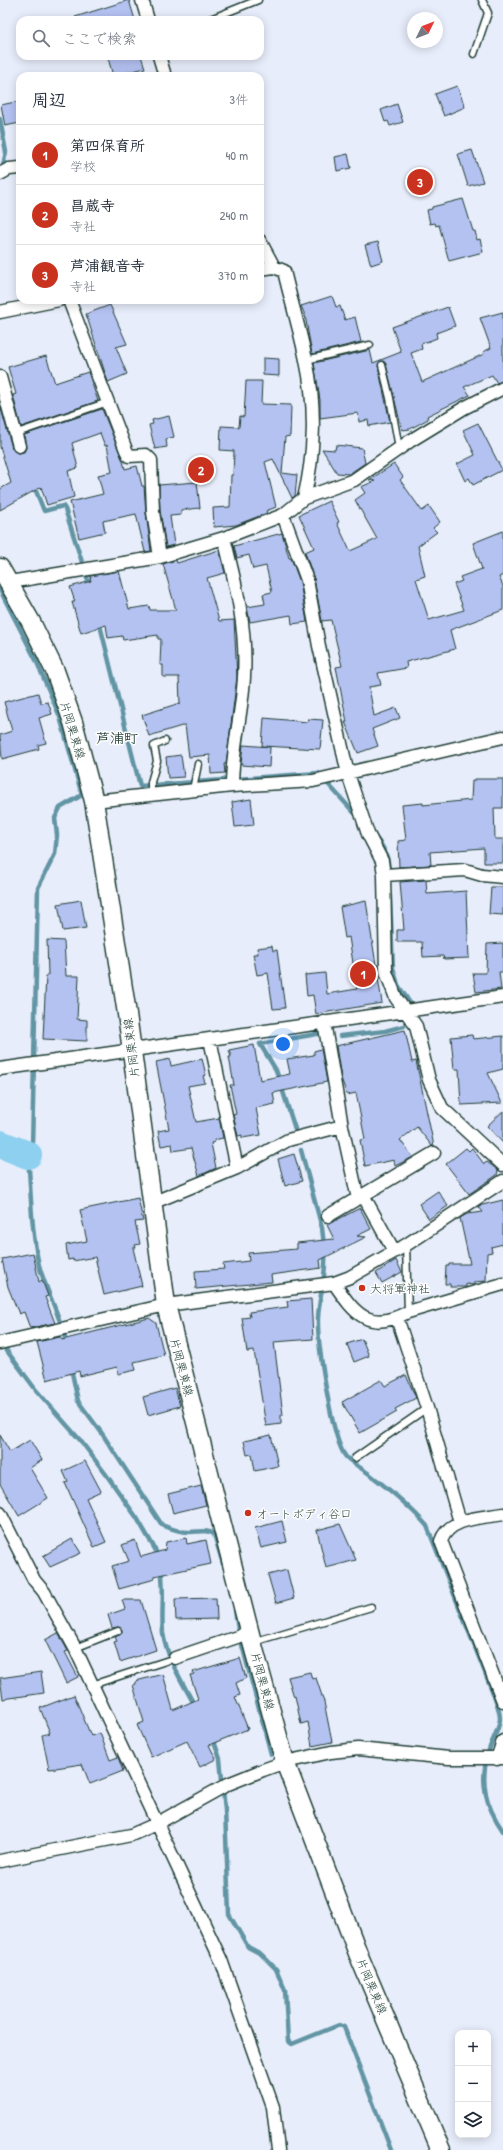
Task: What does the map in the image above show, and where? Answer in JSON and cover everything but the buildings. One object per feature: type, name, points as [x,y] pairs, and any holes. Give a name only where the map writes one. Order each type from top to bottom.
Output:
[{"type":"main road","name":"片岡栗東線","points":[[5,575],[55,671],[72,722],[94,801],[127,1014],[166,1305],[251,1638],[285,1762],[359,1956],[441,2150]]},
{"type":"street","points":[[142,0],[147,16]]},
{"type":"street","points":[[160,60],[163,72]]},
{"type":"street","points":[[0,174],[9,169],[16,168]]},
{"type":"street","points":[[264,248],[274,267]]},
{"type":"street","points":[[264,268],[274,267],[284,271],[306,360],[311,397],[313,443],[311,470],[304,498]]},
{"type":"street","points":[[0,312],[39,304]]},
{"type":"street","points":[[71,304],[129,456],[146,455],[151,460],[152,512],[160,557]]},
{"type":"street","points":[[0,377],[17,433],[19,446]]},
{"type":"street","points":[[5,575],[75,572],[96,569],[160,557],[224,538],[283,515],[304,498],[354,480],[399,448],[464,408],[503,388]]},
{"type":"street","points":[[283,515],[307,580],[319,646],[348,774],[368,834],[382,861],[385,875],[386,972],[396,998],[416,1026],[429,1080],[442,1108],[503,1165]]},
{"type":"street","points":[[224,538],[241,602],[244,631],[242,706],[232,768],[232,785]]},
{"type":"street","points":[[94,801],[232,785],[313,781],[503,737]]},
{"type":"street","points":[[385,875],[464,870],[482,875],[503,877]]},
{"type":"street","points":[[0,1069],[324,1022],[407,1012],[503,997]]},
{"type":"street","points":[[324,1022],[342,1126],[361,1197],[394,1251]]},
{"type":"street","points":[[210,1039],[237,1168]]},
{"type":"street","points":[[152,1203],[237,1168],[288,1140],[342,1126]]},
{"type":"street","points":[[328,1216],[434,1153]]},
{"type":"street","points":[[0,1343],[166,1305],[333,1283],[350,1277],[406,1244],[503,1181]]},
{"type":"street","points":[[333,1283],[350,1307],[364,1318],[380,1321],[397,1318],[408,1312],[503,1284]]},
{"type":"street","points":[[397,1318],[427,1408],[460,1522]]},
{"type":"street","points":[[0,1513],[34,1580],[44,1592],[75,1648],[224,1968],[273,2107],[278,2150]]},
{"type":"street","points":[[503,1514],[460,1522],[450,1526],[443,1533],[441,1541],[503,1701]]},
{"type":"street","points":[[175,1658],[251,1638]]},
{"type":"street","points":[[0,1861],[131,1835],[156,1824],[228,1784],[285,1762],[331,1752],[358,1749],[476,1759],[499,1758],[503,1741]]},
{"type":"lane","points":[[218,16],[258,0]]},
{"type":"lane","points":[[474,54],[488,13],[482,0]]},
{"type":"lane","points":[[306,360],[370,345]]},
{"type":"lane","points":[[382,365],[390,398],[399,448]]},
{"type":"lane","points":[[17,433],[108,402]]},
{"type":"lane","points":[[151,794],[151,782],[157,761],[154,746],[165,741]]},
{"type":"lane","points":[[193,789],[198,764]]},
{"type":"lane","points":[[406,1244],[408,1312]]},
{"type":"lane","points":[[355,1458],[427,1408]]},
{"type":"lane","points":[[251,1638],[371,1607]]},
{"type":"lane","points":[[75,1648],[118,1631]]},
{"type":"lane","points":[[92,1685],[175,1658]]},
{"type":"waterway","points":[[0,119],[6,152],[2,170]]},
{"type":"waterway","points":[[34,486],[44,511],[63,506],[65,509],[90,587]]},
{"type":"waterway","points":[[0,590],[36,660],[60,717],[82,795],[60,808],[55,818],[57,835],[55,854],[38,888],[32,1147],[28,1155],[36,1252],[45,1285],[61,1323],[66,1343]]},
{"type":"waterway","points":[[99,621],[140,786],[318,773],[358,817]]},
{"type":"waterway","points":[[375,837],[386,854],[389,873]]},
{"type":"waterway","points":[[390,896],[393,968],[398,985],[414,1009]]},
{"type":"waterway","points":[[340,1036],[385,1031],[404,1026]]},
{"type":"waterway","points":[[295,1129],[276,1070],[260,1044],[317,1034]]},
{"type":"waterway","points":[[0,1144],[28,1155]]},
{"type":"waterway","points":[[301,1150],[322,1228],[324,1245]]},
{"type":"waterway","points":[[325,1252],[325,1269],[318,1318],[318,1330],[326,1390],[336,1432],[346,1457],[391,1492],[414,1512],[427,1526],[499,1711],[500,1719],[486,1761],[484,1782],[488,1802],[503,1831]]},
{"type":"waterway","points":[[1,1343],[36,1390],[80,1440],[105,1473],[137,1518],[155,1549],[158,1558]]},
{"type":"waterway","points":[[71,1368],[78,1401],[101,1432],[162,1525],[182,1531],[211,1532],[214,1534],[223,1564]]},
{"type":"waterway","points":[[161,1568],[163,1585],[163,1633],[165,1643],[176,1671],[195,1706]]},
{"type":"waterway","points":[[235,1610],[238,1630],[271,1754]]},
{"type":"waterway","points":[[213,1738],[220,1759],[225,1810],[229,1914],[248,1947],[261,1954],[276,1969],[285,1990],[288,2041],[292,2044],[339,2025],[344,2027],[391,2150]]},
{"type":"place","name":"芦浦観音寺","points":[[420,182]]},
{"type":"place","name":"昌蔵寺","points":[[201,470]]},
{"type":"place","name":"第四保育所","points":[[363,974]]},
{"type":"place","name":"大将軍神社","points":[[362,1288]]},
{"type":"place","name":"オートボディ谷口","points":[[248,1513]]},
{"type":"district","name":"芦浦町","points":[[117,737]]}]
